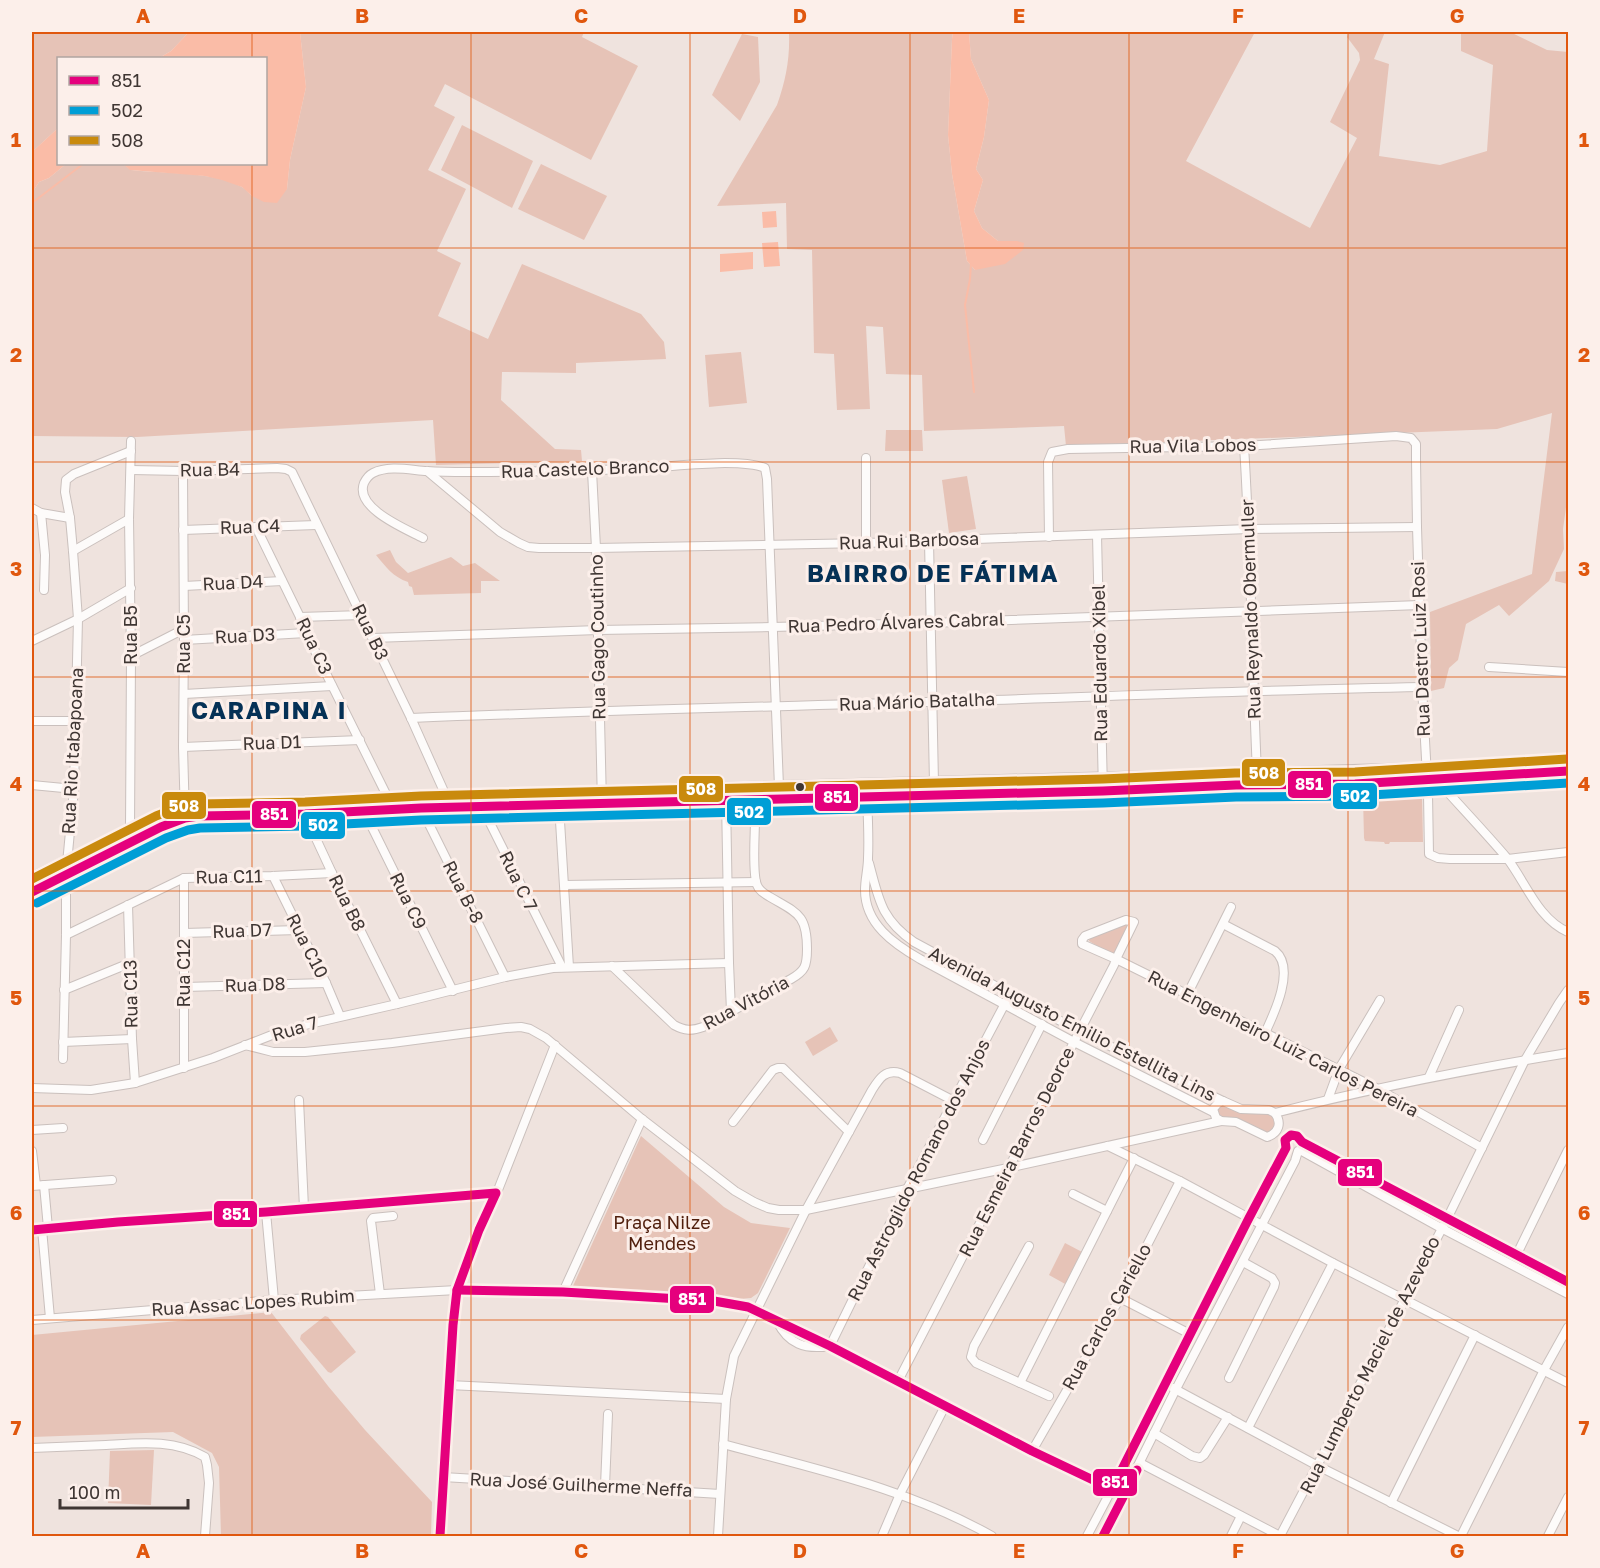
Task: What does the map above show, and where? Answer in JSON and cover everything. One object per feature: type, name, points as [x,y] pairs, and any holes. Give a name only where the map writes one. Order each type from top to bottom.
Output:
[{"type":"street","name":"Rua Vila Lobos","points":[[1049,537],[1048,462],[1050,455],[1055,451],[1244,446],[1396,436],[1408,437],[1416,444]]},
{"type":"street","name":"Rua B5","points":[[130,829],[131,441]]},
{"type":"street","name":"Rua Dastro Luiz Rosi","points":[[1416,444],[1422,687],[1426,768],[1431,779],[1429,854],[1438,858],[1450,859],[1508,859]]},
{"type":"street","name":"Rua Reynaldo Obermuller","points":[[1244,446],[1257,773]]},
{"type":"street","name":"Rua Rio Itabapoana","points":[[63,1059],[66,874],[74,789],[78,619],[70,518],[65,492],[66,480],[74,474],[131,451]]},
{"type":"street","points":[[866,458],[866,543]]},
{"type":"street","name":"Rua Castelo Branco","points":[[423,538],[378,513],[365,500],[363,484],[366,479],[382,470],[406,469],[592,471],[753,464],[765,468],[769,545]]},
{"type":"street","name":"Rua B4","points":[[131,471],[277,468],[289,470]]},
{"type":"street","name":"Rua B3","points":[[289,470],[362,615],[446,796]]},
{"type":"street","name":"Rua C5","points":[[183,471],[185,818]]},
{"type":"street","name":"Rua Rui Barbosa","points":[[427,471],[500,532],[528,547],[538,548],[866,543],[1249,529],[1417,526]]},
{"type":"street","name":"Rua Gago Coutinho","points":[[592,471],[602,804]]},
{"type":"street","points":[[32,508],[41,513],[70,518]]},
{"type":"street","points":[[41,513],[45,555],[44,590]]},
{"type":"street","points":[[73,551],[129,519]]},
{"type":"street","name":"Rua C4","points":[[183,530],[316,525]]},
{"type":"street","name":"Rua C3","points":[[256,527],[388,798]]},
{"type":"street","name":"Rua Eduardo Xibel","points":[[1097,535],[1103,791]]},
{"type":"street","points":[[927,795],[934,783],[929,541]]},
{"type":"street","points":[[769,545],[779,787]]},
{"type":"street","name":"Rua D4","points":[[184,586],[282,581]]},
{"type":"street","points":[[32,641],[78,619],[131,588]]},
{"type":"street","name":"Rua Pedro Álvares Cabral","points":[[373,638],[598,630],[931,623],[1420,605]]},
{"type":"street","points":[[300,617],[362,615]]},
{"type":"street","points":[[131,656],[184,629]]},
{"type":"street","name":"Rua D3","points":[[184,640],[306,633]]},
{"type":"street","points":[[1489,667],[1569,672]]},
{"type":"street","points":[[184,694],[332,686]]},
{"type":"street","name":"Rua Mário Batalha","points":[[411,718],[1253,690],[1422,687]]},
{"type":"street","points":[[32,721],[76,722]]},
{"type":"street","name":"Rua D1","points":[[183,747],[360,740]]},
{"type":"street","points":[[32,878],[130,829],[184,806],[205,804],[1426,768],[1569,761]]},
{"type":"street","points":[[1431,779],[1438,770],[1445,767]]},
{"type":"street","points":[[32,892],[161,827],[185,818],[199,816],[422,808],[1103,791],[1431,779],[1569,771]]},
{"type":"street","points":[[1431,779],[1508,859],[1546,916],[1569,932]]},
{"type":"street","points":[[32,785],[74,789]]},
{"type":"street","points":[[484,808],[485,801],[492,795]]},
{"type":"street","name":"Avenida Augusto Emilio Estellita Lins","points":[[867,798],[868,858],[865,893],[868,909],[885,935],[913,955],[1074,1042],[1213,1112]]},
{"type":"street","points":[[726,800],[731,1011]]},
{"type":"street","name":"Rua B8","points":[[299,802],[397,1004]]},
{"type":"street","points":[[559,805],[564,885],[565,967]]},
{"type":"street","name":"Rua B-8","points":[[422,808],[505,977]]},
{"type":"street","name":"Rua C 7","points":[[484,808],[565,967]]},
{"type":"street","name":"Rua C9","points":[[364,811],[453,991]]},
{"type":"street","points":[[564,885],[756,882],[755,820]]},
{"type":"street","points":[[1508,859],[1569,852]]},
{"type":"street","name":"Avenida Augusto Emilio Estellita Lins","points":[[868,858],[881,904],[891,923],[933,953],[1079,1031],[1223,1101],[1241,1109],[1269,1110],[1275,1113]]},
{"type":"street","name":"Rua C11","points":[[66,935],[184,878],[332,873]]},
{"type":"street","name":"Rua C10","points":[[273,876],[340,1016]]},
{"type":"street","name":"Rua C12","points":[[184,878],[184,1068]]},
{"type":"street","name":"Rua Vitória","points":[[612,966],[674,1024],[684,1030],[695,1030],[799,974],[806,962],[807,943],[801,917],[761,891],[756,882]]},
{"type":"street","name":"Rua C13","points":[[128,905],[135,1083]]},
{"type":"street","points":[[1187,995],[1231,907]]},
{"type":"street","name":"Rua Engenheiro Luiz Carlos Pereira","points":[[1134,922],[1126,920],[1085,936],[1082,944],[1378,1089],[1482,1148]]},
{"type":"street","name":"Rua Esmeira Barros Deorce","points":[[898,1381],[960,1265],[1134,922]]},
{"type":"street","points":[[1223,924],[1281,956],[1282,989],[1278,1004],[1264,1034]]},
{"type":"street","name":"Rua D7","points":[[184,933],[299,930]]},
{"type":"street","points":[[64,990],[130,963]]},
{"type":"street","name":"Rua 7","points":[[32,1088],[92,1090],[135,1083],[213,1059],[245,1045],[305,1025],[505,977],[565,967],[729,963]]},
{"type":"street","name":"Rua D8","points":[[184,987],[326,983]]},
{"type":"street","name":"Rua Lumberto Maciel de Azevedo","points":[[1280,1536],[1447,1219],[1525,1060],[1569,990]]},
{"type":"street","name":"Rua Astrogildo Romano dos Anjos","points":[[830,1346],[907,1189],[1010,994]]},
{"type":"street","points":[[1328,1099],[1340,1070],[1380,1000]]},
{"type":"street","points":[[1429,1077],[1459,1010]]},
{"type":"street","points":[[983,1140],[1042,1024]]},
{"type":"street","points":[[245,1045],[273,1052],[305,1052],[382,1045],[521,1027],[537,1032],[555,1045],[642,1119],[726,1185],[753,1202],[779,1210],[806,1210],[1221,1121],[1236,1122],[1291,1152],[1300,1148],[1447,1219],[1569,1282]]},
{"type":"street","points":[[63,1042],[132,1039]]},
{"type":"street","points":[[440,1536],[457,1290],[479,1230],[555,1045]]},
{"type":"street","points":[[1267,1137],[1278,1129],[1279,1122],[1275,1113],[1429,1077],[1569,1053]]},
{"type":"street","points":[[733,1122],[774,1070],[783,1068],[849,1132]]},
{"type":"street","points":[[718,1536],[726,1399],[734,1356],[806,1210],[877,1082],[888,1072],[900,1073],[954,1101]]},
{"type":"street","points":[[299,1100],[304,1208]]},
{"type":"street","points":[[1221,1121],[1213,1112],[1215,1106],[1223,1101]]},
{"type":"street","points":[[563,1292],[642,1119]]},
{"type":"street","points":[[32,1130],[63,1128]]},
{"type":"street","points":[[1103,1536],[1125,1496],[1176,1389],[1296,1161],[1300,1148],[1299,1137],[1278,1129]]},
{"type":"street","points":[[1088,1536],[1285,1147],[1286,1139],[1291,1135]]},
{"type":"street","points":[[1108,1146],[1569,1383]]},
{"type":"street","points":[[1300,1148],[1441,1228],[1569,1294]]},
{"type":"street","points":[[1517,1254],[1569,1150]]},
{"type":"street","points":[[32,1151],[45,1229],[50,1318]]},
{"type":"street","points":[[1296,1161],[1309,1155]]},
{"type":"street","points":[[1020,1383],[1134,1158]]},
{"type":"street","points":[[37,1185],[112,1180]]},
{"type":"street","name":"Rua Carlos Cariello","points":[[1032,1451],[1120,1298],[1180,1181]]},
{"type":"street","points":[[32,1229],[496,1193]]},
{"type":"street","points":[[1073,1194],[1107,1211]]},
{"type":"street","points":[[266,1212],[274,1300]]},
{"type":"street","points":[[380,1294],[371,1221],[373,1218],[393,1216]]},
{"type":"street","points":[[1029,1246],[971,1354],[976,1363],[1049,1396]]},
{"type":"street","points":[[1229,1378],[1275,1282],[1244,1262]]},
{"type":"street","points":[[1248,1428],[1333,1263]]},
{"type":"street","name":"Rua Assac Lopes Rubim","points":[[32,1320],[274,1300],[457,1290],[563,1292],[740,1305],[830,1346],[1032,1451],[1125,1496]]},
{"type":"street","points":[[1120,1298],[1190,1334]]},
{"type":"street","points":[[1166,1384],[1318,1466],[1459,1536],[1544,1370],[1569,1327]]},
{"type":"street","points":[[1391,1503],[1475,1335]]},
{"type":"street","points":[[449,1385],[726,1399]]},
{"type":"street","points":[[882,1536],[900,1494],[945,1406]]},
{"type":"street","points":[[605,1486],[608,1414]]},
{"type":"street","points":[[1154,1433],[1192,1456],[1200,1458],[1228,1417]]},
{"type":"street","points":[[32,1448],[152,1443],[189,1449],[205,1457],[209,1483],[205,1536]]},
{"type":"street","points":[[723,1444],[900,1494],[928,1505],[979,1533],[992,1536]]},
{"type":"street","points":[[1140,1463],[1280,1536]]},
{"type":"street","name":"Rua José Guilherme Neffa","points":[[443,1478],[720,1494]]},
{"type":"street","points":[[1548,1536],[1569,1497]]},
{"type":"street","points":[[1231,1536],[1241,1516]]},
{"type":"green space","points":[[32,32],[189,32],[171,51],[161,57],[57,57],[57,129],[32,152]]},
{"type":"green space","points":[[300,32],[584,32],[582,37],[638,66],[591,160],[445,84],[434,106],[455,117],[428,170],[466,189],[437,251],[461,263],[438,316],[488,339],[522,264],[641,314],[664,342],[666,359],[576,363],[576,373],[502,372],[501,400],[555,449],[581,450],[582,461],[436,465],[433,420],[137,437],[32,436],[32,193],[39,182],[49,178],[65,165],[124,165],[131,170],[217,178],[242,187],[252,196],[287,189],[290,160],[306,87]]},
{"type":"green space","points":[[789,32],[953,32],[948,135],[952,174],[967,261],[975,270],[1017,241],[998,241],[982,228],[974,211],[983,180],[976,169],[984,137],[989,100],[971,59],[969,32],[1255,32],[1186,161],[1310,228],[1357,138],[1330,122],[1360,60],[1359,53],[1347,37],[1349,32],[1385,32],[1374,59],[1389,64],[1379,156],[1440,165],[1487,151],[1493,65],[1461,51],[1461,32],[1510,32],[1547,50],[1568,52],[1568,493],[1563,529],[1564,549],[1549,581],[1509,616],[1499,605],[1466,624],[1458,660],[1449,668],[1444,688],[1431,691],[1430,612],[1532,574],[1552,413],[1497,429],[1066,446],[1064,426],[924,431],[922,375],[886,374],[883,327],[866,326],[870,409],[837,410],[834,354],[814,353],[812,250],[787,249],[786,203],[717,206],[777,105],[787,69]]},
{"type":"green space","points":[[742,34],[758,37],[760,82],[740,121],[712,95]]},
{"type":"green space","points":[[462,125],[533,161],[512,208],[441,170]]},
{"type":"green space","points":[[541,164],[607,196],[584,240],[518,209]]},
{"type":"green space","points":[[741,352],[747,403],[709,407],[705,355]]},
{"type":"green space","points":[[886,430],[922,430],[923,451],[885,451]]},
{"type":"green space","points":[[967,476],[976,529],[949,533],[942,480]]},
{"type":"green space","points":[[390,550],[396,562],[408,573],[451,557],[463,566],[475,563],[500,581],[481,581],[481,593],[414,595],[408,582],[394,574],[376,555]]},
{"type":"green space","points":[[1568,571],[1568,584],[1555,581],[1556,572]]},
{"type":"green space","points":[[1419,796],[1422,798],[1423,842],[1385,844],[1384,842],[1365,841],[1363,797]]},
{"type":"green space","points":[[1129,923],[1114,956],[1089,941],[1090,937]]},
{"type":"green space","points":[[830,1027],[838,1041],[813,1056],[805,1042]]},
{"type":"green space","points":[[1224,1103],[1272,1115],[1277,1119],[1277,1125],[1272,1132],[1263,1134],[1242,1121],[1219,1118],[1215,1109]]},
{"type":"green space","name":"Praça Nilze Mendes","points":[[641,1136],[724,1207],[751,1223],[790,1228],[758,1293],[751,1298],[580,1290],[573,1286]]},
{"type":"green space","points":[[1065,1243],[1084,1253],[1067,1285],[1049,1275]]},
{"type":"green space","points":[[271,1312],[365,1430],[432,1502],[431,1536],[221,1536],[219,1467],[212,1453],[173,1432],[32,1437],[32,1335]]},
{"type":"green space","points":[[325,1316],[356,1352],[331,1373],[300,1339],[301,1335]]},
{"type":"green space","points":[[154,1450],[151,1505],[108,1503],[110,1451]]},
{"type":"shaded area","points":[[189,32],[300,32],[306,87],[290,160],[287,189],[277,203],[264,202],[252,196],[242,187],[222,180],[205,176],[130,170],[124,165],[267,165],[267,57],[161,57],[171,51]]},
{"type":"shaded area","points":[[953,32],[969,32],[971,59],[989,100],[984,137],[976,169],[983,180],[974,211],[982,228],[998,241],[1024,243],[1023,250],[1005,264],[975,270],[967,261],[952,174],[948,135]]},
{"type":"shaded area","points":[[57,129],[57,165],[65,165],[49,178],[39,182],[32,193],[32,152]]},
{"type":"shaded area","points":[[776,211],[777,227],[763,228],[762,212]]},
{"type":"shaded area","points":[[778,242],[780,266],[764,267],[762,243]]},
{"type":"shaded area","points":[[753,252],[753,269],[720,272],[720,254]]},
{"type":"waterway","points":[[32,203],[82,165]]},
{"type":"waterway","points":[[971,264],[965,305],[974,392]]},
{"type":"transit line","name":"508","points":[[32,879],[156,816],[182,806],[199,804],[305,802],[421,796],[1103,779],[1235,773],[1355,772],[1567,759]]},
{"type":"transit line","name":"851","points":[[32,892],[161,827],[185,818],[199,816],[305,814],[421,808],[1103,791],[1236,785],[1355,784],[1568,771]]},
{"type":"transit line","name":"502","points":[[37,903],[166,838],[200,828],[306,826],[421,820],[1103,803],[1236,797],[1355,796],[1568,783]]},
{"type":"transit line","name":"851","points":[[457,1290],[563,1292],[714,1301],[748,1307],[1112,1489],[1286,1148],[1285,1140],[1291,1135],[1297,1136],[1302,1142],[1568,1282]]},
{"type":"transit line","name":"851","points":[[32,1230],[496,1193],[479,1230],[457,1290],[440,1536]]},
{"type":"transit line","name":"851","points":[[1103,1536],[1137,1470]]},
{"type":"district","name":"BAIRRO DE FÁTIMA","points":[[933,574]]},
{"type":"district","name":"CARAPINA I","points":[[269,711]]}]
